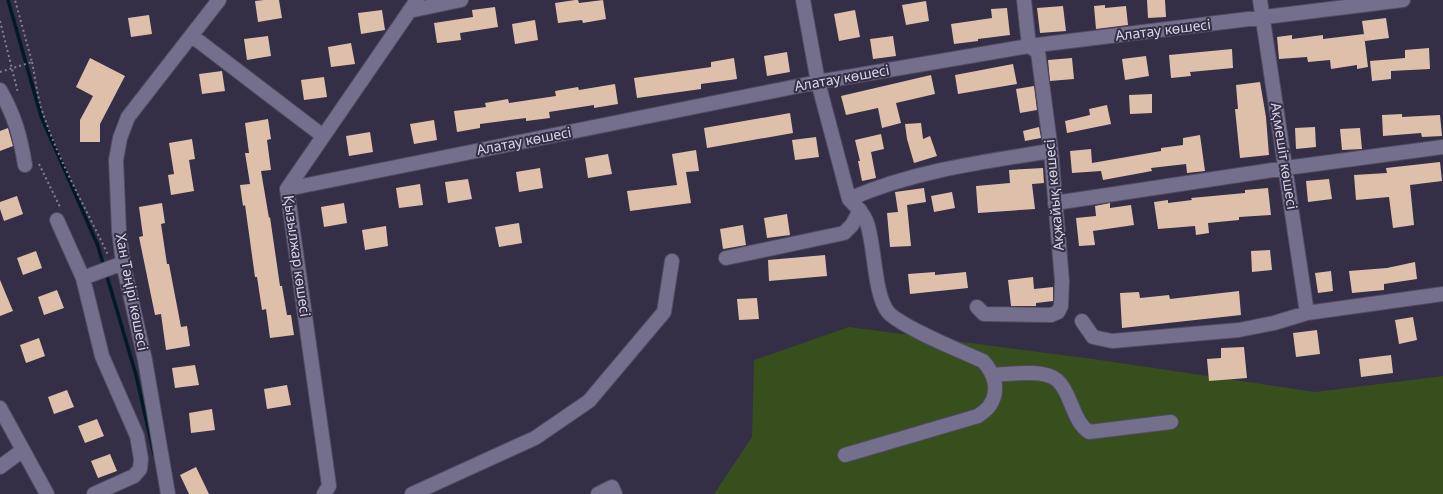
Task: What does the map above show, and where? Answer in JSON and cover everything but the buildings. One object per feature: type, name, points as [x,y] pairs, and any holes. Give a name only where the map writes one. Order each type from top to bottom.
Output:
[{"type":"street","name":"Хан Тәңірі көшесі","points":[[168,494],[145,360],[105,270],[119,231],[116,160],[120,138],[128,117],[219,0]]},
{"type":"street","points":[[413,6],[461,0]]},
{"type":"street","points":[[803,0],[818,82],[849,199],[860,210],[867,223],[882,300],[888,312],[900,322],[983,361],[991,370],[993,375],[995,392],[990,406],[978,416],[845,455]]},
{"type":"street","points":[[1024,0],[1028,46]]},
{"type":"street","name":"Ақмешіт көшесі","points":[[1260,0],[1307,312]]},
{"type":"street","name":"Алатау көшесі","points":[[287,189],[818,82],[1028,46],[1403,0]]},
{"type":"street","name":"Қызылжар көшесі","points":[[324,494],[329,486],[287,189],[413,6]]},
{"type":"street","points":[[192,36],[323,136]]},
{"type":"street","name":"Ақжайық көшесі","points":[[977,307],[984,314],[1051,315],[1058,312],[1061,306],[1062,295],[1051,152],[1038,52],[1028,46]]},
{"type":"street","points":[[0,90],[13,114],[21,140],[31,163]]},
{"type":"street","points":[[1056,203],[1443,146]]},
{"type":"street","points":[[849,199],[877,187],[950,167],[1051,152]]},
{"type":"street","points":[[726,258],[844,233],[852,225],[860,210]]},
{"type":"street","points":[[60,216],[105,270],[102,356],[137,436],[141,459],[140,469],[134,476],[94,494]]},
{"type":"street","points":[[412,494],[535,438],[588,402],[664,312],[672,261]]},
{"type":"street","points":[[1082,321],[1093,337],[1112,341],[1240,330],[1274,323],[1307,312],[1443,294]]},
{"type":"street","points":[[993,375],[1037,374],[1057,380],[1066,392],[1081,426],[1089,432],[1171,422]]},
{"type":"street","points":[[0,408],[47,494]]},
{"type":"street","points":[[0,467],[23,450]]},
{"type":"street","points":[[598,494],[612,487],[615,494]]},
{"type":"path","points":[[14,0],[31,63],[40,106],[105,270]]},
{"type":"path","points":[[0,21],[19,97]]},
{"type":"path","points":[[0,72],[31,63]]},
{"type":"path","points":[[31,163],[60,216]]},
{"type":"green space","points":[[849,327],[1093,359],[1315,392],[1443,376],[1443,494],[714,494],[752,437],[754,360]]},
{"type":"waterway","points":[[8,0],[41,116],[98,246],[104,267]]},
{"type":"waterway","points":[[106,273],[136,375],[154,454]]}]
